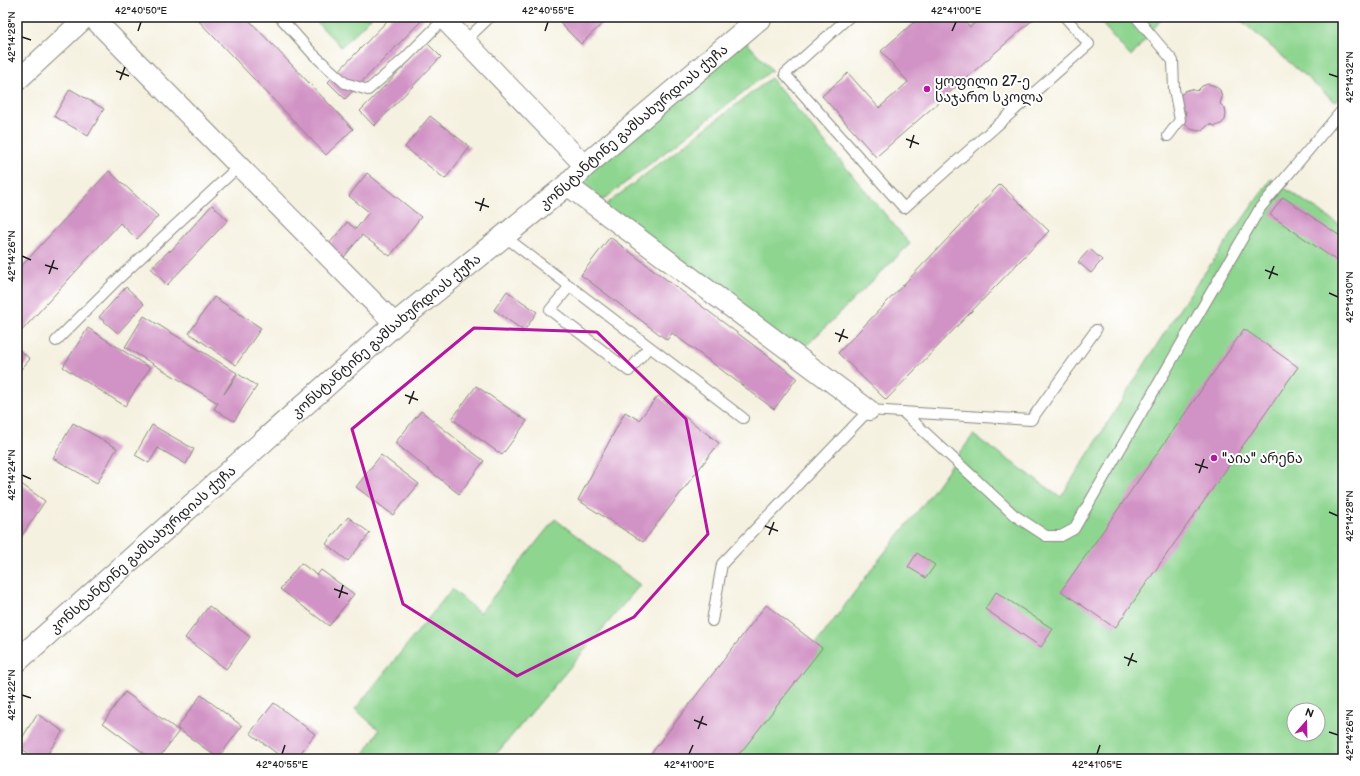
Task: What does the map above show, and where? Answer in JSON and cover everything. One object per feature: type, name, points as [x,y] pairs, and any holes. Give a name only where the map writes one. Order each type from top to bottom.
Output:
[{"type":"street","points":[[17,81],[86,17]]},
{"type":"street","points":[[92,17],[395,324]]},
{"type":"street","name":"კონსტანტინე გამსახურდიას ქუჩა","points":[[17,661],[395,324],[567,185],[585,166],[761,17]]},
{"type":"street","points":[[443,18],[585,166]]},
{"type":"street","points":[[567,185],[869,410]]},
{"type":"lane","points":[[280,17],[313,54],[345,83],[368,90],[405,58],[443,18]]},
{"type":"lane","points":[[465,41],[490,17]]},
{"type":"lane","points":[[849,17],[785,74],[904,208],[1089,44],[1065,17]]},
{"type":"lane","points":[[1136,17],[1173,61],[1174,89],[1180,120],[1168,136]]},
{"type":"lane","points":[[903,412],[1014,515],[1046,536],[1061,536],[1074,529],[1260,208],[1343,109]]},
{"type":"lane","points":[[56,341],[118,279],[239,166]]},
{"type":"lane","points":[[504,236],[743,418]]},
{"type":"lane","points":[[570,286],[550,310],[629,371],[649,347]]},
{"type":"lane","points":[[712,620],[722,564],[869,410],[1031,420],[1096,330]]},
{"type":"highlighted area","points":[[474,328],[597,332],[686,419],[708,534],[634,617],[517,676],[403,604],[352,429]]},
{"type":"green space","points":[[312,17],[372,17],[341,47]]},
{"type":"green space","points":[[1096,17],[1163,17],[1131,57]]},
{"type":"green space","points":[[1237,17],[1343,17],[1343,93],[1335,102]]},
{"type":"green space","points":[[740,35],[772,70],[595,206],[567,185]]},
{"type":"green space","points":[[771,78],[910,244],[799,353],[603,207]]},
{"type":"green space","name":"\"აია\" არენა","points":[[1271,179],[1343,227],[1343,759],[736,759],[816,644],[877,562],[925,502],[973,435],[1061,497],[1182,305]]},
{"type":"green space","points":[[555,519],[640,585],[492,759],[361,759],[379,730],[355,709],[452,589],[480,613]]},
{"type":"building","points":[[195,17],[246,17],[353,129],[326,155]]},
{"type":"building","points":[[391,17],[425,17],[345,99],[328,82]]},
{"type":"building","points":[[566,17],[609,17],[581,44],[560,23]]},
{"type":"building","name":"ყოფილი 27-ე საჯარო სკოლა","points":[[920,17],[961,17],[970,27],[982,17],[1036,17],[876,157],[822,96],[848,73],[879,108],[908,82],[881,51]]},
{"type":"building","points":[[427,43],[441,57],[374,126],[360,111]]},
{"type":"building","points":[[1208,84],[1215,86],[1220,90],[1222,97],[1220,104],[1225,108],[1225,120],[1221,124],[1215,126],[1209,124],[1204,129],[1198,131],[1191,129],[1186,125],[1184,118],[1186,112],[1181,107],[1179,101],[1181,95],[1185,91],[1191,89],[1197,91],[1202,86]]},
{"type":"building","points":[[70,89],[104,109],[88,136],[54,116]]},
{"type":"building","points":[[430,116],[470,147],[445,179],[405,147]]},
{"type":"building","points":[[109,171],[158,216],[137,239],[120,223],[17,336],[17,271]]},
{"type":"building","points":[[367,173],[421,217],[390,256],[362,235],[340,262],[324,250],[347,222],[356,229],[369,212],[349,196]]},
{"type":"building","points":[[1000,184],[1049,231],[886,400],[838,353]]},
{"type":"building","points":[[1283,197],[1343,238],[1343,265],[1270,215]]},
{"type":"building","points":[[212,205],[228,220],[167,285],[151,268],[170,250],[170,252]]},
{"type":"building","points":[[610,237],[797,378],[774,409],[672,333],[667,340],[581,275]]},
{"type":"building","points":[[1090,249],[1102,260],[1091,273],[1078,262]]},
{"type":"building","points":[[126,287],[144,304],[118,333],[99,317]]},
{"type":"building","points":[[507,291],[537,312],[524,331],[494,310]]},
{"type":"building","points":[[214,297],[261,328],[236,365],[189,333]]},
{"type":"building","points":[[144,316],[237,373],[224,394],[238,374],[257,386],[234,421],[214,409],[218,403],[125,347]]},
{"type":"building","points":[[88,328],[150,368],[125,406],[63,367]]},
{"type":"building","points":[[1244,329],[1298,367],[1115,628],[1061,591]]},
{"type":"building","points":[[17,348],[30,359],[17,374]]},
{"type":"building","points":[[476,386],[527,421],[502,455],[452,419]]},
{"type":"building","points":[[658,396],[719,443],[643,542],[578,500],[625,412],[639,420]]},
{"type":"building","points":[[421,411],[484,461],[459,494],[395,443]]},
{"type":"building","points":[[73,423],[117,448],[97,483],[53,458]]},
{"type":"building","points":[[152,425],[194,449],[186,464],[158,448],[149,463],[135,455]]},
{"type":"building","points":[[381,455],[419,484],[393,515],[356,487]]},
{"type":"building","points":[[17,481],[45,501],[17,543]]},
{"type":"building","points":[[348,517],[370,533],[348,561],[326,544]]},
{"type":"building","points":[[917,553],[935,565],[926,578],[908,567]]},
{"type":"building","points":[[301,563],[317,575],[321,570],[354,594],[329,626],[280,589]]},
{"type":"building","points":[[996,592],[1053,629],[1041,647],[985,609]]},
{"type":"building","points":[[766,605],[822,648],[735,759],[647,759]]},
{"type":"building","points":[[209,606],[250,637],[226,669],[185,638]]},
{"type":"building","points":[[125,692],[179,731],[158,759],[152,759],[103,723]]},
{"type":"building","points":[[201,695],[242,726],[218,758],[177,728]]},
{"type":"building","points":[[274,703],[315,734],[296,759],[284,759],[250,733]]},
{"type":"building","points":[[37,714],[63,731],[44,759],[37,759],[17,746]]},
{"type":"place","name":"ყოფილი 27-ე საჯარო სკოლა","points":[[927,89]]},
{"type":"place","name":"\"აია\" არენა","points":[[1214,458]]}]
